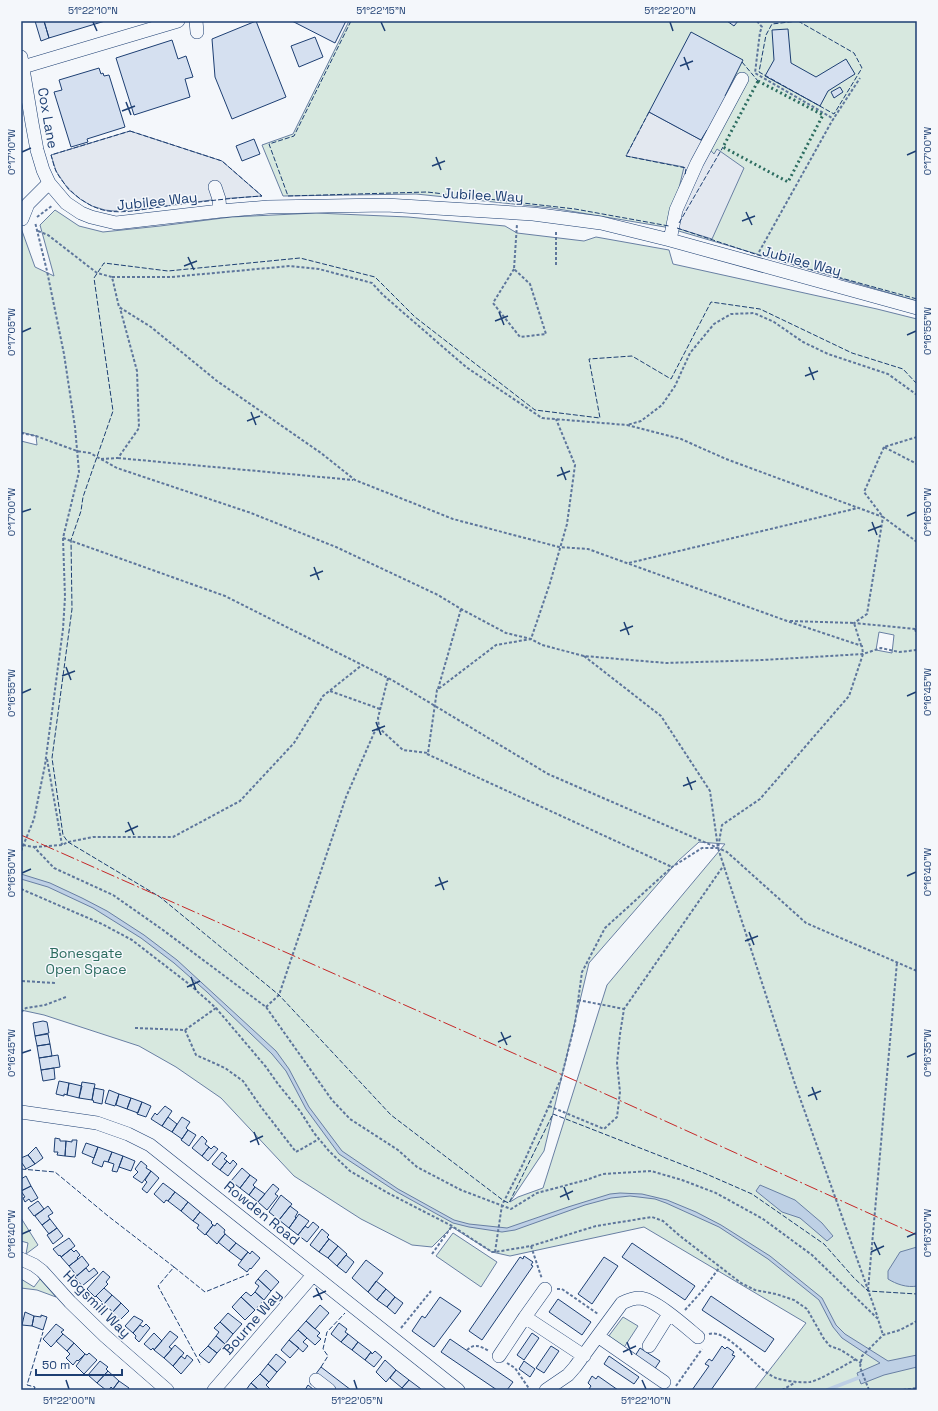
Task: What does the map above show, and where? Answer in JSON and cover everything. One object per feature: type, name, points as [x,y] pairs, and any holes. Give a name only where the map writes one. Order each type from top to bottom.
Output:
[{"type":"street","points":[[22,62],[178,21]]},
{"type":"street","name":"Cox Lane","points":[[22,62],[24,97],[37,150],[49,183]]},
{"type":"street","points":[[670,240],[676,210],[697,163],[742,79]]},
{"type":"street","points":[[28,218],[28,204],[49,183]]},
{"type":"street","name":"Jubilee Way","points":[[49,183],[66,203],[81,213],[116,223],[268,207],[386,205],[533,214],[601,223],[670,240],[917,308]]},
{"type":"street","points":[[215,187],[219,199],[220,211]]},
{"type":"street","name":"Rowden Road","points":[[21,1112],[97,1123],[128,1134],[150,1146],[458,1390]]},
{"type":"street","name":"Hogsmill Way","points":[[21,1259],[34,1265],[42,1271],[70,1302],[105,1336],[167,1390]]},
{"type":"street","name":"Bourne Way","points":[[214,1390],[313,1275]]},
{"type":"street","points":[[499,1356],[545,1289]]},
{"type":"street","points":[[548,1390],[568,1375],[584,1356],[622,1303],[630,1299],[641,1298],[650,1300],[704,1340]]},
{"type":"street","points":[[525,1317],[584,1356]]},
{"type":"street","points":[[649,1346],[673,1317]]},
{"type":"street","points":[[598,1336],[668,1386]]},
{"type":"street","points":[[316,1380],[328,1390]]},
{"type":"path","points":[[757,21],[762,27],[760,32],[755,73],[834,119]]},
{"type":"path","points":[[753,264],[834,119],[860,78]]},
{"type":"path","points":[[28,218],[45,212],[61,198]]},
{"type":"path","points":[[514,269],[530,284],[546,334],[520,336],[493,303],[514,269],[518,221]]},
{"type":"path","points":[[21,851],[34,818],[46,756],[63,630],[65,597],[63,538],[79,472],[75,427],[64,354],[35,222]]},
{"type":"path","points":[[556,228],[556,265]]},
{"type":"path","points":[[38,231],[48,235],[97,273],[112,277],[171,277],[290,266],[318,269],[372,282],[382,295],[466,366],[542,418],[627,425],[681,439],[726,459],[883,517],[917,542]]},
{"type":"path","points":[[112,277],[137,370],[139,428],[118,458]]},
{"type":"path","points":[[120,307],[151,327],[217,381],[321,453],[354,480]]},
{"type":"path","points":[[627,425],[641,421],[662,405],[675,386],[690,352],[714,324],[731,314],[754,313],[774,322],[803,342],[828,354],[888,374],[917,395]]},
{"type":"path","points":[[531,639],[550,583],[559,547],[567,524],[575,465],[556,419]]},
{"type":"path","points":[[21,433],[36,436],[77,451],[90,453],[117,468],[251,513],[336,547],[438,595],[461,609],[506,632],[531,639],[542,645],[584,656],[666,663],[763,660],[863,654],[882,648],[899,652],[917,650]]},
{"type":"path","points":[[854,623],[868,614],[883,517],[864,492],[884,447],[917,437]]},
{"type":"path","points":[[884,447],[917,464]]},
{"type":"path","points":[[100,459],[118,458],[354,480],[453,519],[559,547],[588,549],[787,621],[862,646]]},
{"type":"path","points":[[629,563],[859,508]]},
{"type":"path","points":[[63,538],[225,596],[388,678],[548,774],[727,852],[806,923],[917,971]]},
{"type":"path","points":[[424,753],[428,753],[437,690],[461,609]]},
{"type":"path","points":[[787,621],[854,623],[915,629]]},
{"type":"path","points":[[718,848],[722,824],[760,798],[849,696],[863,654],[862,646],[854,623]]},
{"type":"path","points":[[917,625],[915,629],[917,635]]},
{"type":"path","points":[[437,690],[496,645],[531,639]]},
{"type":"path","points":[[584,656],[661,716],[710,791],[718,848],[795,1084],[883,1335]]},
{"type":"path","points":[[23,845],[34,847],[62,845],[68,842],[93,837],[173,837],[240,801],[294,743],[323,696],[362,665]]},
{"type":"path","points":[[388,678],[378,718],[379,728],[403,750],[424,753],[672,867]]},
{"type":"path","points":[[330,691],[380,709]]},
{"type":"path","points":[[266,1007],[279,995],[346,797],[374,733],[379,728]]},
{"type":"path","points":[[46,756],[62,845]]},
{"type":"path","points":[[34,847],[54,868],[113,895],[164,930],[266,1007],[332,1100],[350,1119],[398,1150],[417,1167],[461,1190],[511,1209],[537,1193],[586,1180],[602,1174],[651,1171],[682,1180],[716,1193],[763,1219],[812,1255],[878,1320]]},
{"type":"path","points":[[495,1252],[502,1205],[523,1164],[561,1079],[575,1023],[582,972],[605,928],[672,867],[702,848],[718,848]]},
{"type":"path","points":[[548,1106],[604,1129],[617,1117],[620,1092],[617,1063],[624,1008],[724,865]]},
{"type":"path","points":[[21,889],[102,924],[132,940],[189,984],[216,1008],[266,1067],[329,1151],[350,1171],[386,1192],[452,1226],[495,1252],[531,1246],[596,1226],[652,1217],[663,1221],[719,1268],[741,1283],[754,1290],[776,1294],[794,1300],[807,1309],[824,1339],[830,1346],[841,1350],[861,1363]]},
{"type":"path","points":[[868,1291],[897,962]]},
{"type":"path","points":[[21,973],[21,992]]},
{"type":"path","points":[[22,982],[55,984]]},
{"type":"path","points":[[21,1012],[26,1008],[45,1005],[66,997]]},
{"type":"path","points":[[578,1000],[624,1008]]},
{"type":"path","points":[[135,1028],[185,1030],[216,1008]]},
{"type":"path","points":[[185,1030],[196,1055],[225,1068],[243,1082],[296,1152],[320,1139]]},
{"type":"path","points":[[432,1254],[452,1226]]},
{"type":"path","points":[[531,1246],[545,1289],[562,1289],[608,1321]]},
{"type":"path","points":[[673,1317],[703,1290],[719,1268]]},
{"type":"path","points":[[392,1339],[430,1291]]},
{"type":"path","points":[[868,1389],[860,1367],[862,1356],[883,1335],[900,1330],[917,1321]]},
{"type":"path","points":[[668,1386],[704,1340],[713,1333],[717,1333],[741,1349],[759,1367],[776,1378],[797,1382],[811,1382],[856,1360]]},
{"type":"path","points":[[704,1340],[713,1333]]},
{"type":"path","points":[[782,1390],[797,1382]]},
{"type":"path","points":[[903,1390],[917,1388]]},
{"type":"green space","points":[[349,21],[917,21],[917,301],[665,227],[552,208],[416,194],[283,196],[262,145],[293,134]]},
{"type":"green space","name":"Bonesgate Open Space","points":[[55,210],[79,226],[103,232],[231,217],[316,213],[408,217],[505,226],[517,233],[584,241],[596,237],[669,250],[673,264],[917,319],[917,1390],[754,1390],[806,1323],[644,1227],[510,1256],[492,1252],[452,1227],[432,1247],[412,1245],[361,1219],[294,1176],[221,1098],[176,1067],[139,1046],[44,1015],[21,1010],[21,441],[37,445],[36,436],[21,432],[21,228],[35,267],[54,276],[40,225]],"holes":[[[879,632],[894,635],[892,653],[876,650]],[[699,842],[725,844],[607,985],[543,1188],[518,1197],[510,1202],[544,1151],[589,963],[678,861]]]},
{"type":"green space","points":[[21,1218],[38,1245],[26,1254],[28,1243],[21,1241]]},
{"type":"green space","points":[[453,1233],[497,1262],[481,1287],[436,1256]]},
{"type":"green space","points":[[21,1279],[34,1287],[40,1279],[56,1297],[37,1290],[21,1288]]},
{"type":"green space","points":[[623,1317],[638,1326],[623,1349],[608,1337]]},
{"type":"shaded area","points":[[649,112],[701,140],[714,154],[717,149],[744,168],[712,239],[670,226],[684,167],[626,156]]},
{"type":"shaded area","points":[[130,131],[222,161],[262,196],[219,199],[135,210],[114,211],[92,206],[80,199],[68,189],[56,171],[51,155]]},
{"type":"water","points":[[21,874],[50,883],[107,911],[144,935],[177,960],[276,1051],[289,1069],[309,1107],[342,1151],[398,1189],[454,1220],[469,1224],[507,1228],[610,1194],[642,1194],[667,1200],[696,1212],[721,1225],[770,1256],[822,1298],[836,1325],[845,1334],[888,1361],[917,1355],[917,1367],[884,1375],[861,1384],[857,1373],[880,1363],[842,1338],[833,1327],[819,1300],[768,1259],[719,1227],[655,1199],[630,1196],[611,1198],[585,1205],[515,1230],[502,1232],[453,1223],[397,1192],[339,1154],[306,1109],[286,1071],[272,1054],[207,992],[174,963],[141,938],[93,908],[48,887],[21,879]]},
{"type":"water","points":[[760,1185],[795,1200],[822,1223],[833,1236],[827,1241],[800,1218],[782,1212],[756,1191]]},
{"type":"water","points":[[917,1247],[917,1286],[902,1285],[888,1279],[888,1271],[900,1252]]},
{"type":"building","points":[[35,21],[44,21],[49,38],[41,41]]},
{"type":"building","points":[[44,21],[105,21],[49,38]]},
{"type":"building","points":[[256,21],[286,97],[232,119],[215,77],[212,39]]},
{"type":"building","points":[[292,21],[346,21],[335,43]]},
{"type":"building","points":[[727,21],[738,21],[734,26]]},
{"type":"building","points":[[788,29],[791,63],[816,77],[846,59],[855,74],[828,91],[820,106],[765,76],[774,60],[772,30]]},
{"type":"building","points":[[691,32],[743,60],[725,96],[730,99],[713,133],[707,130],[701,140],[649,112]]},
{"type":"building","points":[[315,37],[323,57],[299,67],[291,46]]},
{"type":"building","points":[[172,40],[178,59],[186,56],[193,77],[185,79],[190,97],[134,115],[116,58]]},
{"type":"building","points":[[99,68],[101,74],[103,73],[104,76],[109,75],[125,127],[87,139],[88,142],[71,147],[54,92],[62,90],[59,80]]},
{"type":"building","points":[[840,87],[843,92],[834,98],[831,92]]},
{"type":"building","points":[[254,139],[260,154],[242,161],[236,146]]},
{"type":"building","points":[[43,1021],[47,1022],[49,1033],[35,1036],[33,1023]]},
{"type":"building","points":[[48,1034],[50,1044],[37,1046],[35,1036]]},
{"type":"building","points":[[50,1044],[52,1056],[39,1058],[37,1046]]},
{"type":"building","points":[[58,1055],[60,1067],[41,1070],[39,1058]]},
{"type":"building","points":[[54,1068],[55,1079],[43,1081],[41,1070]]},
{"type":"building","points":[[59,1081],[69,1083],[67,1095],[64,1094],[64,1096],[56,1094]]},
{"type":"building","points":[[82,1082],[95,1084],[92,1100],[79,1098]]},
{"type":"building","points":[[69,1083],[82,1086],[79,1098],[67,1095]]},
{"type":"building","points":[[94,1088],[104,1090],[102,1104],[93,1102],[94,1101],[92,1100]]},
{"type":"building","points":[[109,1090],[119,1094],[115,1106],[105,1103]]},
{"type":"building","points":[[119,1094],[131,1098],[127,1109],[116,1105]]},
{"type":"building","points":[[131,1098],[142,1102],[138,1113],[127,1109]]},
{"type":"building","points":[[142,1102],[151,1106],[146,1117],[137,1114]]},
{"type":"building","points":[[165,1106],[172,1111],[162,1126],[151,1119],[155,1113],[157,1115]]},
{"type":"building","points":[[168,1117],[177,1124],[172,1132],[162,1126]]},
{"type":"building","points":[[182,1117],[190,1122],[186,1128],[188,1130],[182,1139],[172,1132]]},
{"type":"building","points":[[188,1130],[196,1135],[189,1146],[181,1140]]},
{"type":"building","points":[[202,1136],[207,1141],[205,1144],[209,1147],[202,1156],[192,1148]]},
{"type":"building","points":[[55,1138],[60,1139],[60,1141],[66,1141],[65,1156],[57,1155],[58,1152],[54,1152]]},
{"type":"building","points":[[72,1140],[77,1140],[75,1157],[65,1156],[66,1141],[72,1142]]},
{"type":"building","points":[[86,1143],[98,1147],[94,1158],[82,1153]]},
{"type":"building","points":[[214,1146],[218,1149],[208,1161],[202,1156],[209,1147],[211,1149]]},
{"type":"building","points":[[36,1147],[43,1158],[35,1164],[28,1155]]},
{"type":"building","points":[[98,1147],[112,1152],[108,1162],[104,1161],[102,1167],[92,1163]]},
{"type":"building","points":[[112,1152],[123,1156],[117,1172],[112,1171],[114,1164],[108,1162]]},
{"type":"building","points":[[222,1152],[227,1156],[224,1159],[227,1161],[220,1170],[212,1164]]},
{"type":"building","points":[[28,1155],[35,1164],[26,1169],[21,1163],[21,1158]]},
{"type":"building","points":[[123,1156],[135,1161],[131,1171],[119,1167]]},
{"type":"building","points":[[233,1160],[237,1164],[228,1176],[220,1170],[227,1161],[230,1164]]},
{"type":"building","points":[[141,1161],[147,1166],[146,1168],[151,1171],[142,1183],[133,1177],[138,1172],[135,1169]]},
{"type":"building","points":[[242,1168],[250,1175],[240,1188],[231,1181]]},
{"type":"building","points":[[151,1171],[159,1178],[147,1193],[142,1189],[147,1182],[145,1180]]},
{"type":"building","points":[[250,1175],[257,1180],[253,1185],[255,1187],[249,1195],[240,1188]]},
{"type":"building","points":[[26,1176],[31,1186],[21,1191],[21,1179]]},
{"type":"building","points":[[163,1183],[175,1192],[168,1201],[166,1200],[164,1203],[154,1194]]},
{"type":"building","points":[[273,1184],[279,1189],[275,1194],[278,1196],[267,1210],[258,1202]]},
{"type":"building","points":[[31,1186],[38,1198],[31,1202],[29,1199],[25,1202],[23,1198],[25,1197],[21,1191]]},
{"type":"building","points":[[255,1187],[265,1194],[258,1202],[249,1195]]},
{"type":"building","points":[[175,1192],[188,1202],[181,1211],[168,1201]]},
{"type":"building","points":[[281,1195],[292,1204],[279,1220],[269,1212]]},
{"type":"building","points":[[38,1201],[44,1209],[34,1216],[28,1208]]},
{"type":"building","points":[[188,1202],[200,1212],[193,1221],[181,1211]]},
{"type":"building","points":[[48,1206],[53,1213],[48,1216],[50,1219],[42,1225],[35,1216]]},
{"type":"building","points":[[290,1206],[298,1212],[289,1228],[279,1220]]},
{"type":"building","points":[[200,1212],[212,1222],[211,1223],[213,1225],[205,1235],[197,1228],[199,1225],[193,1221]]},
{"type":"building","points":[[299,1214],[309,1221],[298,1235],[289,1228]]},
{"type":"building","points":[[50,1219],[57,1228],[49,1234],[42,1225]]},
{"type":"building","points":[[313,1222],[319,1227],[307,1242],[298,1235],[305,1226],[308,1228]]},
{"type":"building","points":[[217,1223],[225,1230],[225,1234],[217,1244],[206,1234],[213,1225],[215,1226]]},
{"type":"building","points":[[57,1228],[63,1236],[53,1244],[47,1235]]},
{"type":"building","points":[[322,1229],[329,1235],[327,1237],[329,1239],[319,1252],[310,1245]]},
{"type":"building","points":[[225,1234],[236,1243],[229,1251],[218,1242]]},
{"type":"building","points":[[69,1238],[75,1246],[61,1257],[53,1249]]},
{"type":"building","points":[[329,1239],[338,1246],[328,1258],[319,1252]]},
{"type":"building","points":[[236,1243],[248,1252],[241,1260],[229,1251]]},
{"type":"building","points":[[632,1243],[695,1286],[685,1300],[622,1257]]},
{"type":"building","points":[[338,1246],[347,1254],[337,1266],[328,1258]]},
{"type":"building","points":[[71,1249],[74,1252],[76,1250],[80,1255],[77,1258],[78,1259],[69,1266],[61,1257]]},
{"type":"building","points":[[252,1251],[260,1258],[247,1272],[238,1265],[248,1252],[250,1254]]},
{"type":"building","points":[[346,1255],[354,1262],[346,1273],[337,1266]]},
{"type":"building","points":[[82,1256],[89,1265],[77,1276],[69,1266]]},
{"type":"building","points":[[524,1256],[533,1262],[531,1265],[533,1266],[482,1340],[469,1331],[520,1257],[523,1259]]},
{"type":"building","points":[[604,1257],[618,1266],[592,1304],[578,1294]]},
{"type":"building","points":[[366,1260],[383,1273],[368,1292],[352,1278]]},
{"type":"building","points":[[86,1268],[89,1272],[94,1268],[98,1273],[82,1286],[75,1277]]},
{"type":"building","points":[[266,1270],[279,1282],[271,1291],[258,1279]]},
{"type":"building","points":[[103,1271],[110,1277],[106,1282],[108,1284],[95,1297],[87,1289]]},
{"type":"building","points":[[258,1279],[271,1291],[264,1300],[255,1292],[259,1286],[255,1283]]},
{"type":"building","points":[[376,1281],[386,1289],[377,1300],[368,1292]]},
{"type":"building","points":[[104,1288],[112,1295],[104,1304],[96,1296]]},
{"type":"building","points":[[386,1289],[395,1297],[387,1307],[377,1300]]},
{"type":"building","points":[[246,1292],[251,1296],[255,1292],[264,1300],[255,1310],[241,1297]]},
{"type":"building","points":[[112,1295],[121,1303],[113,1312],[104,1304]]},
{"type":"building","points":[[711,1296],[774,1339],[765,1352],[702,1310]]},
{"type":"building","points":[[241,1297],[255,1310],[245,1320],[232,1307]]},
{"type":"building","points":[[395,1297],[403,1303],[395,1314],[387,1307]]},
{"type":"building","points":[[440,1297],[461,1311],[434,1347],[412,1331],[422,1316],[425,1318]]},
{"type":"building","points":[[558,1299],[591,1322],[582,1335],[549,1312]]},
{"type":"building","points":[[121,1303],[129,1311],[120,1320],[112,1313]]},
{"type":"building","points":[[320,1305],[329,1313],[315,1329],[306,1321]]},
{"type":"building","points":[[25,1312],[34,1316],[32,1326],[22,1325]]},
{"type":"building","points":[[228,1313],[242,1324],[233,1334],[220,1322]]},
{"type":"building","points":[[41,1315],[47,1317],[43,1330],[32,1326],[34,1316],[41,1317]]},
{"type":"building","points":[[134,1316],[143,1321],[133,1333],[125,1326]]},
{"type":"building","points":[[306,1321],[320,1333],[317,1336],[321,1339],[315,1345],[298,1330]]},
{"type":"building","points":[[220,1322],[233,1334],[225,1344],[216,1336],[219,1332],[214,1328]]},
{"type":"building","points":[[339,1323],[347,1329],[345,1332],[348,1334],[341,1342],[331,1334]]},
{"type":"building","points":[[56,1324],[64,1330],[61,1332],[63,1334],[51,1347],[43,1339]]},
{"type":"building","points":[[146,1324],[150,1328],[139,1342],[133,1333],[140,1325],[143,1327]]},
{"type":"building","points":[[298,1330],[307,1338],[303,1342],[308,1346],[303,1352],[289,1340]]},
{"type":"building","points":[[170,1331],[178,1337],[169,1347],[172,1349],[164,1358],[154,1350]]},
{"type":"building","points":[[154,1333],[162,1341],[154,1350],[153,1348],[151,1350],[144,1344]]},
{"type":"building","points":[[532,1333],[539,1338],[524,1360],[517,1355]]},
{"type":"building","points":[[63,1334],[74,1343],[67,1351],[56,1341]]},
{"type":"building","points":[[348,1334],[358,1342],[352,1350],[341,1342]]},
{"type":"building","points":[[216,1336],[225,1344],[217,1353],[208,1346]]},
{"type":"building","points":[[450,1339],[513,1382],[507,1390],[497,1390],[441,1352]]},
{"type":"building","points":[[289,1340],[299,1348],[290,1358],[281,1350]]},
{"type":"building","points":[[358,1342],[371,1352],[365,1360],[352,1350]]},
{"type":"building","points":[[74,1343],[85,1354],[73,1365],[66,1358],[70,1354],[67,1351]]},
{"type":"building","points":[[175,1345],[184,1353],[173,1366],[164,1358]]},
{"type":"building","points":[[208,1346],[217,1353],[209,1363],[199,1355]]},
{"type":"building","points":[[551,1346],[559,1351],[544,1373],[536,1368]]},
{"type":"building","points":[[722,1346],[725,1349],[727,1347],[734,1352],[732,1355],[735,1356],[711,1390],[692,1390],[709,1366],[705,1364],[709,1359],[712,1361]]},
{"type":"building","points":[[640,1348],[660,1361],[654,1370],[635,1356]]},
{"type":"building","points":[[375,1351],[382,1357],[374,1367],[365,1360],[371,1352],[372,1354]]},
{"type":"building","points":[[89,1353],[97,1360],[84,1374],[76,1366],[85,1354],[87,1355]]},
{"type":"building","points":[[276,1354],[286,1362],[277,1372],[268,1364]]},
{"type":"building","points":[[187,1355],[193,1360],[181,1374],[173,1366],[181,1356],[185,1359]]},
{"type":"building","points":[[609,1356],[639,1377],[634,1384],[604,1364]]},
{"type":"building","points":[[385,1360],[396,1370],[386,1382],[376,1372]]},
{"type":"building","points":[[100,1361],[108,1367],[106,1369],[108,1371],[97,1383],[88,1375]]},
{"type":"building","points":[[524,1361],[535,1369],[530,1377],[519,1369]]},
{"type":"building","points":[[268,1364],[277,1372],[269,1382],[260,1374]]},
{"type":"building","points":[[321,1367],[351,1390],[335,1390],[315,1375]]},
{"type":"building","points":[[396,1370],[409,1380],[402,1388],[390,1378]]},
{"type":"building","points":[[108,1371],[119,1381],[113,1389],[111,1387],[109,1390],[106,1390],[97,1383]]},
{"type":"building","points":[[260,1374],[269,1382],[266,1385],[271,1390],[259,1390],[251,1383]]},
{"type":"building","points":[[592,1376],[596,1379],[598,1376],[618,1390],[590,1390],[589,1389],[591,1386],[588,1383]]},
{"type":"building","points":[[409,1380],[421,1389],[405,1390],[402,1388]]},
{"type":"building","points":[[119,1381],[129,1388],[128,1390],[113,1389]]},
{"type":"building","points":[[251,1383],[259,1390],[246,1390]]},
{"type":"building","points":[[308,1385],[314,1390],[305,1390]]},
{"type":"waterway","points":[[827,1390],[863,1376]]},
{"type":"hedge","points":[[758,81],[823,115],[788,182],[723,147],[758,81]]},
{"type":"fence","points":[[351,21],[294,136],[269,144],[288,196],[427,192],[575,209],[669,226]]},
{"type":"fence","points":[[798,21],[854,53],[862,68],[834,114],[759,72],[766,35],[772,24],[798,21]]},
{"type":"fence","points":[[742,62],[758,81]]},
{"type":"fence","points":[[649,112],[626,156],[686,168],[685,176]]},
{"type":"fence","points":[[130,131],[222,161],[262,196],[118,212],[96,208],[83,201],[71,191],[61,179],[54,167],[51,155],[130,131]]},
{"type":"fence","points":[[679,223],[723,147]]},
{"type":"fence","points":[[677,228],[758,255],[917,299]]},
{"type":"fence","points":[[917,384],[903,369],[852,353],[760,309],[711,302],[671,379],[632,356],[589,359],[600,418],[535,410],[415,317],[375,277],[300,258],[168,271],[104,263],[94,278],[113,411],[83,497],[81,511],[71,540],[72,609],[52,758],[63,835],[68,842],[160,897],[279,995],[391,1115],[504,1201],[509,1203],[553,1114],[704,1173],[752,1194],[824,1244],[854,1278],[868,1291],[917,1294]]},
{"type":"fence","points":[[21,1169],[55,1172],[108,1216],[174,1267],[158,1286],[201,1365]]},
{"type":"fence","points":[[174,1267],[205,1292],[249,1274]]},
{"type":"fence","points":[[321,1367],[328,1356],[323,1349],[327,1332],[345,1313]]},
{"type":"fence","points":[[34,1390],[35,1387],[27,1385],[43,1332]]},
{"type":"power","points":[[21,835],[601,1092],[917,1235]]}]
